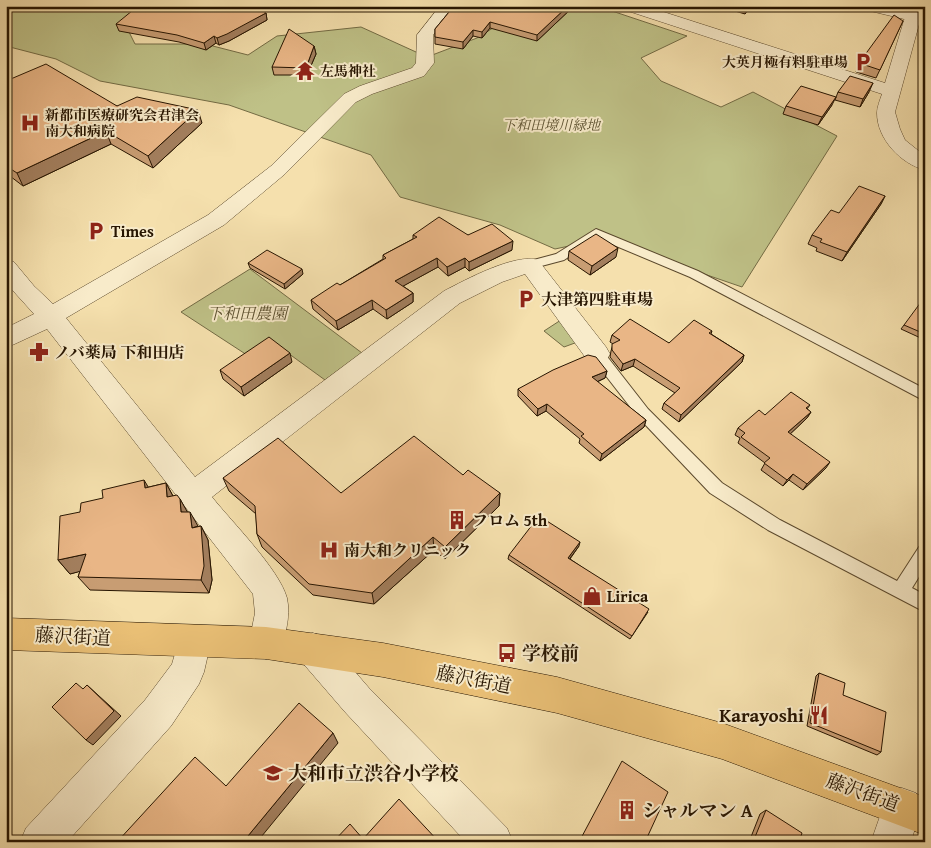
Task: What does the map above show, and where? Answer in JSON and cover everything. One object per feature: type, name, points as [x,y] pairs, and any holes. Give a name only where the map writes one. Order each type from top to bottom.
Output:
[{"type":"highway","name":"藤沢街道","points":[[6,634],[266,643],[383,660],[557,695],[722,741],[913,811]]},
{"type":"street","points":[[6,339],[51,316],[216,220],[278,170],[350,98],[366,90],[418,72],[425,63],[425,35],[448,6]]},
{"type":"street","points":[[628,6],[892,91]]},
{"type":"street","points":[[868,6],[919,18],[886,112],[888,126],[893,138],[913,160],[925,164]]},
{"type":"street","points":[[193,495],[452,297],[494,276],[530,265],[597,354]]},
{"type":"street","points":[[6,267],[26,292],[51,316],[269,591],[272,615],[266,643]]},
{"type":"street","points":[[40,842],[158,713],[187,672],[194,641]]},
{"type":"street","points":[[313,649],[357,700],[493,842]]},
{"type":"street","points":[[891,842],[913,811]]},
{"type":"lane","points":[[530,265],[560,257],[596,233],[694,274],[925,396]]},
{"type":"lane","points":[[597,354],[643,413],[716,488],[774,525],[925,604]]},
{"type":"lane","points":[[901,590],[925,552]]},
{"type":"green space","name":"下和田境川緑地","points":[[6,6],[155,6],[124,22],[135,44],[205,44],[248,55],[277,36],[361,27],[427,57],[477,38],[528,6],[597,6],[687,36],[641,58],[661,81],[721,107],[753,92],[837,136],[742,287],[602,239],[555,249],[500,225],[400,197],[371,155],[229,105],[100,81],[56,59],[6,46]]},
{"type":"green space","name":"下和田農園","points":[[250,269],[362,353],[325,380],[270,340],[247,355],[181,312]]},
{"type":"green space","points":[[564,318],[583,340],[564,347],[544,331]]},
{"type":"building","points":[[138,6],[174,10],[178,6],[256,6],[266,13],[227,34],[217,38],[214,36],[204,43],[177,35],[116,24]]},
{"type":"building","points":[[454,6],[568,6],[537,35],[490,22],[482,32],[473,30],[463,42],[435,37],[435,29]]},
{"type":"building","points":[[894,15],[903,21],[880,70],[859,63]]},
{"type":"building","points":[[289,29],[314,46],[306,68],[272,67]]},
{"type":"building","points":[[46,64],[117,106],[137,97],[198,110],[148,156],[106,131],[17,173],[6,166],[6,81]]},
{"type":"building","points":[[850,76],[873,83],[863,99],[838,92]]},
{"type":"building","points":[[801,86],[836,97],[822,117],[786,106]]},
{"type":"building","points":[[859,186],[885,196],[847,252],[820,242],[822,239],[812,235],[831,210],[839,213]]},
{"type":"building","points":[[439,217],[468,235],[492,224],[513,241],[469,262],[465,258],[447,267],[437,258],[395,281],[413,293],[386,310],[372,300],[336,321],[311,300],[337,283],[340,285],[386,258],[383,255],[417,237],[413,235]]},
{"type":"building","points":[[596,234],[618,248],[592,266],[569,251]]},
{"type":"building","points":[[267,250],[302,269],[284,284],[248,263]]},
{"type":"building","points":[[921,302],[925,304],[925,334],[904,325]]},
{"type":"building","points":[[630,319],[669,343],[694,320],[712,331],[709,333],[744,355],[681,415],[664,403],[680,388],[635,359],[623,364],[612,350],[612,344],[620,340],[612,335]]},
{"type":"building","points":[[269,337],[290,353],[241,387],[220,370]]},
{"type":"building","points":[[588,355],[596,357],[607,371],[592,377],[646,420],[602,454],[581,436],[584,434],[547,404],[538,409],[518,389],[553,370]]},
{"type":"building","points":[[791,392],[810,405],[806,408],[811,412],[788,432],[830,462],[807,484],[793,474],[787,480],[764,463],[770,458],[741,437],[745,433],[738,428],[759,410],[765,415]]},
{"type":"building","points":[[414,436],[463,475],[468,470],[500,493],[445,547],[433,537],[372,593],[309,584],[257,534],[255,506],[223,478],[278,438],[341,493]]},
{"type":"building","points":[[144,480],[145,488],[166,483],[167,497],[177,495],[180,499],[181,512],[190,512],[192,528],[201,526],[204,566],[201,580],[78,577],[86,554],[58,560],[60,516],[80,512],[81,503],[103,498],[102,490]]},
{"type":"building","points":[[539,516],[580,542],[568,558],[649,609],[632,636],[509,555]]},
{"type":"building","points":[[819,673],[845,683],[843,695],[886,712],[881,752],[810,723]]},
{"type":"building","points":[[76,683],[83,689],[87,685],[114,711],[86,740],[52,707]]},
{"type":"building","points":[[299,703],[333,733],[243,842],[117,842],[195,757],[226,786]]},
{"type":"building","name":"シャルマン A","points":[[622,761],[668,792],[645,842],[579,842]]},
{"type":"building","points":[[399,799],[439,842],[333,842],[350,824],[363,839]]},
{"type":"building","points":[[766,810],[802,833],[799,842],[753,842]]},
{"type":"place","name":"大英月極有料駐車場","points":[[863,62]]},
{"type":"place","name":"左馬神社","points":[[305,71]]},
{"type":"place","name":"新都市医療研究会君津会 南大和病院","points":[[30,123]]},
{"type":"place","name":"Times","points":[[96,231]]},
{"type":"place","name":"大津第四駐車場","points":[[526,299]]},
{"type":"place","name":"ノバ薬局 下和田店","points":[[39,352]]},
{"type":"place","name":"フロム 5th","points":[[457,520]]},
{"type":"place","name":"南大和クリニック","points":[[329,550]]},
{"type":"place","name":"Lirica","points":[[592,596]]},
{"type":"place","name":"学校前","points":[[507,653]]},
{"type":"place","name":"Karayoshi","points":[[819,715]]},
{"type":"place","name":"大和市立渋谷小学校","points":[[273,773]]},
{"type":"place","name":"シャルマン A","points":[[627,810]]}]
